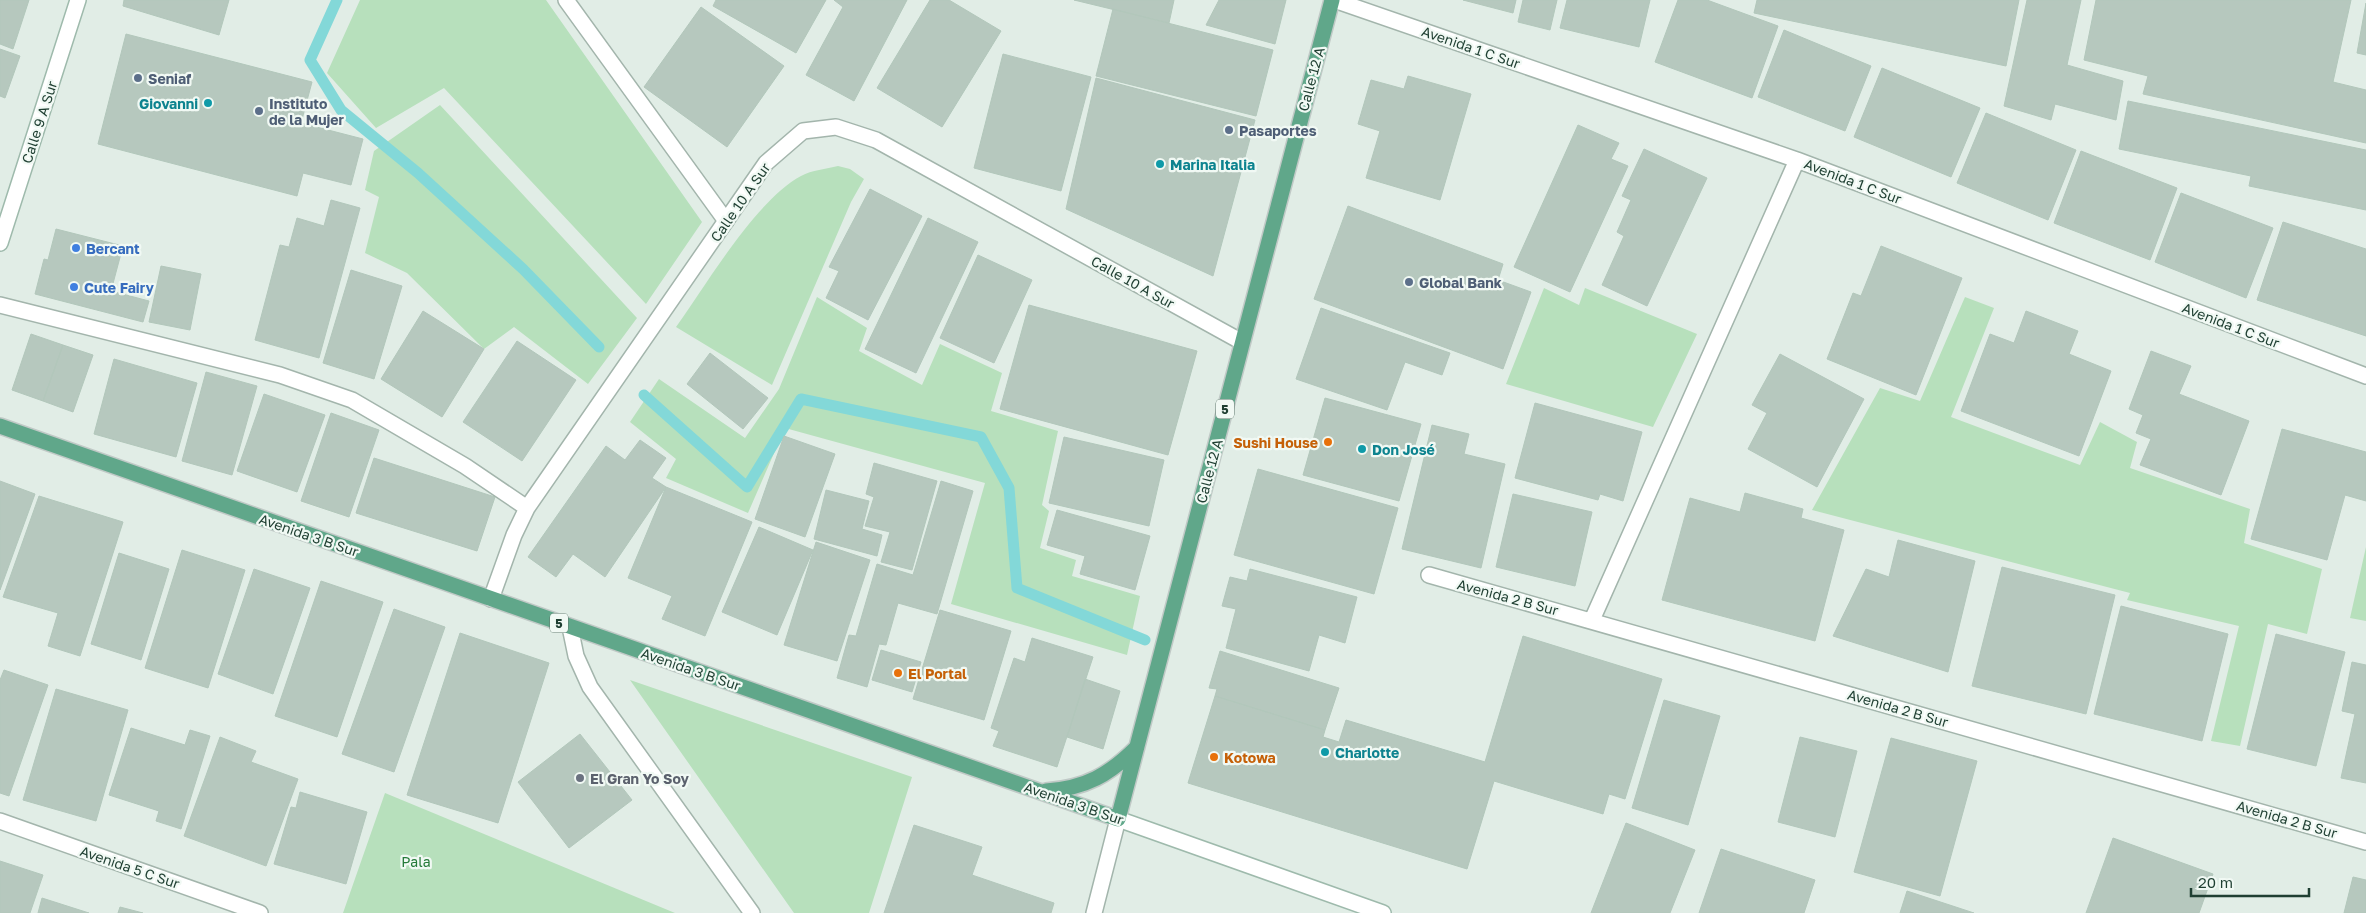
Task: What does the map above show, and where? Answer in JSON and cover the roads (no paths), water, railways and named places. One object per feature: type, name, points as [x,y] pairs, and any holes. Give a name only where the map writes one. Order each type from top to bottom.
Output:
[{"type":"main road","name":"Calle 12 A","points":[[1118,819],[1333,0]]},
{"type":"main road","name":"Avenida 3 B Sur","points":[[0,426],[1118,819]]},
{"type":"main road","points":[[1039,791],[1067,789],[1094,780],[1117,766],[1137,747]]},
{"type":"street","name":"Calle 9 A Sur","points":[[0,243],[78,0]]},
{"type":"street","points":[[566,0],[726,221]]},
{"type":"street","name":"Avenida 1 C Sur","points":[[1333,0],[1797,160],[2366,376]]},
{"type":"street","name":"Calle 10 A Sur","points":[[491,599],[503,563],[527,508],[766,163],[803,131],[836,127],[876,140],[1242,342]]},
{"type":"street","points":[[1592,620],[1797,160]]},
{"type":"street","points":[[0,305],[280,375],[352,400],[465,466],[527,508]]},
{"type":"street","name":"Avenida 2 B Sur","points":[[1428,575],[1592,620],[2366,842]]},
{"type":"street","points":[[570,626],[576,656],[590,687],[752,913]]},
{"type":"street","name":"Calle 12 A","points":[[1094,913],[1118,819]]},
{"type":"street","name":"Avenida 3 B Sur","points":[[1118,819],[1383,913]]},
{"type":"street","name":"Avenida 5 C Sur","points":[[0,821],[260,913]]},
{"type":"waterway","points":[[337,0],[310,60],[341,110],[418,173],[523,269],[599,347]]},
{"type":"waterway","points":[[644,395],[747,487],[801,399],[981,437],[1009,488],[1017,588],[1145,640]]},
{"type":"place","name":"Seniaf","points":[[138,78]]},
{"type":"place","name":"Giovanni","points":[[208,103]]},
{"type":"place","name":"Instituto de la Mujer","points":[[259,111]]},
{"type":"place","name":"Pasaportes","points":[[1229,130]]},
{"type":"place","name":"Marina Italia","points":[[1160,164]]},
{"type":"place","name":"Bercant","points":[[76,248]]},
{"type":"place","name":"Global Bank","points":[[1409,282]]},
{"type":"place","name":"Cute Fairy","points":[[74,287]]},
{"type":"place","name":"Sushi House","points":[[1328,442]]},
{"type":"place","name":"Don José","points":[[1362,449]]},
{"type":"place","name":"El Portal","points":[[898,673]]},
{"type":"place","name":"Charlotte","points":[[1325,752]]},
{"type":"place","name":"Kotowa","points":[[1214,757]]},
{"type":"place","name":"El Gran Yo Soy","points":[[580,778]]},
{"type":"park label","name":"Pala","points":[[416,861]]}]
